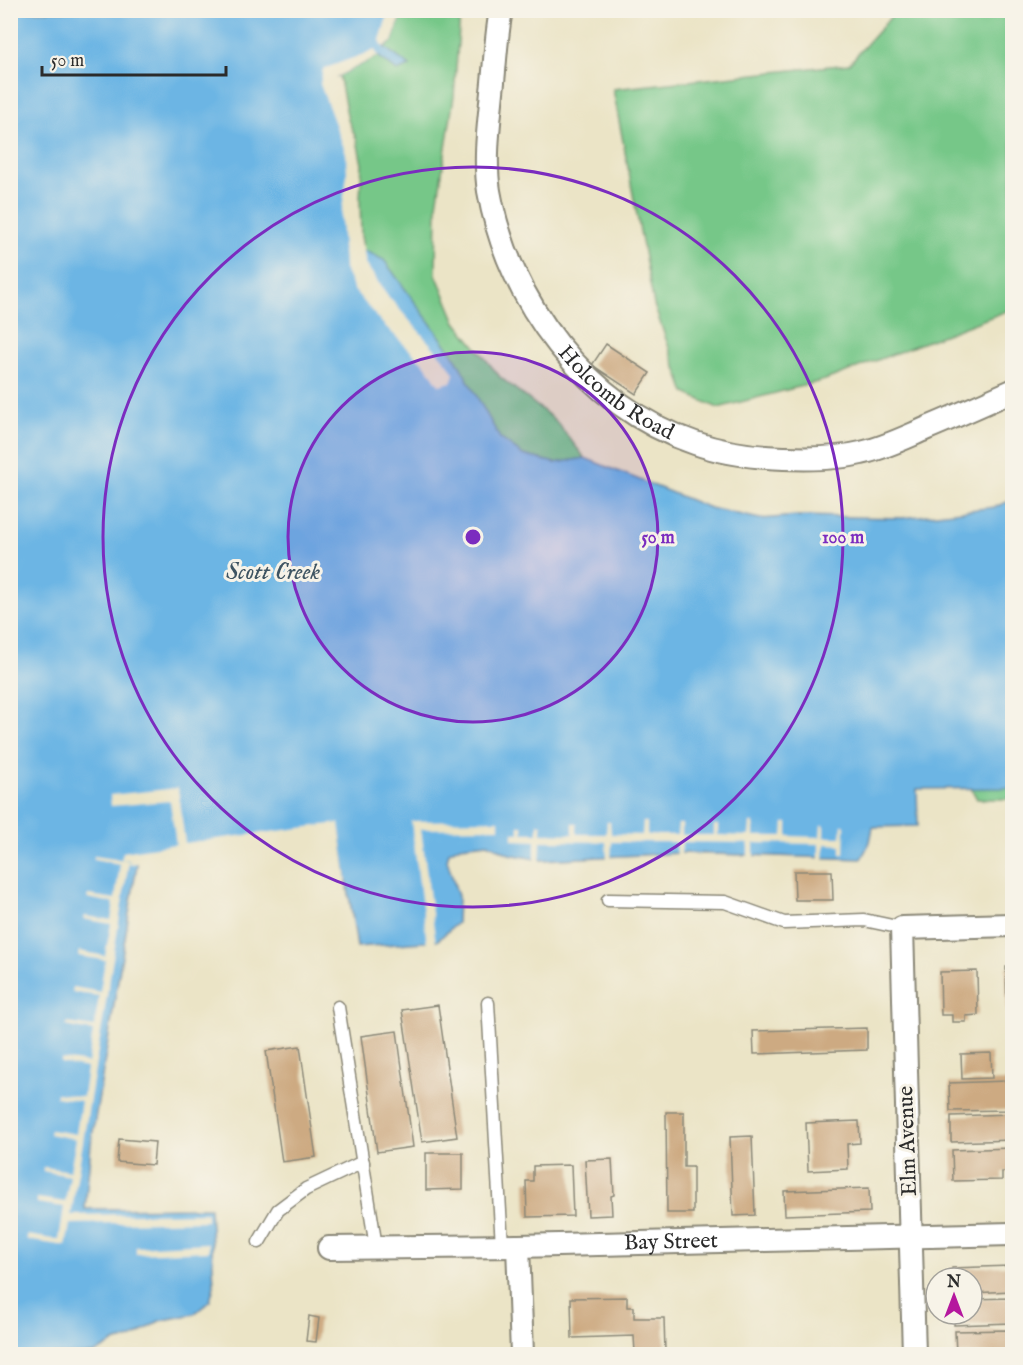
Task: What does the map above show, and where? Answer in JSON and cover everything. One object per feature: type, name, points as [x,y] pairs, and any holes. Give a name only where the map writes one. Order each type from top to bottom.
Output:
[{"type":"street","name":"Holcomb Road","points":[[501,10],[488,153],[489,189],[498,227],[520,285],[556,342],[604,391],[633,413],[667,432],[696,444],[766,457],[826,458],[861,454],[889,445],[1012,391]]},
{"type":"street","points":[[902,928],[1012,925]]},
{"type":"street","name":"Elm Avenue","points":[[902,928],[914,1354]]},
{"type":"street","name":"Bay Street","points":[[329,1248],[1012,1234]]},
{"type":"street","points":[[510,1246],[522,1354]]},
{"type":"lane","points":[[608,900],[724,902],[784,923],[864,920],[902,928]]},
{"type":"lane","points":[[488,1003],[510,1246]]},
{"type":"lane","points":[[338,1007],[376,1247]]},
{"type":"lane","points":[[259,1242],[278,1210],[306,1189],[363,1162]]},
{"type":"green space","points":[[403,11],[458,11],[460,15],[454,96],[437,205],[436,274],[456,322],[500,377],[555,420],[585,458],[578,471],[530,480],[366,264],[361,236],[362,164],[357,140],[348,120],[339,75],[378,56],[383,47],[391,42]]},
{"type":"green space","points":[[896,11],[1012,11],[1012,309],[825,380],[718,408],[685,393],[654,305],[613,89],[849,64]]},
{"type":"green space","points":[[1012,782],[1012,799],[977,799],[971,788]]},
{"type":"water","name":"Scott Creek","points":[[10,11],[403,11],[392,42],[384,47],[410,66],[397,71],[378,56],[334,78],[349,136],[351,244],[384,260],[455,357],[500,438],[523,455],[555,463],[585,458],[710,508],[760,519],[797,516],[903,518],[995,507],[1012,500],[1012,788],[917,789],[918,826],[873,827],[870,842],[861,859],[682,853],[541,860],[509,854],[488,843],[460,846],[449,852],[447,860],[458,896],[457,923],[437,941],[357,947],[339,829],[138,859],[91,1144],[85,1209],[210,1208],[214,1286],[210,1301],[194,1314],[159,1321],[133,1338],[116,1341],[94,1354],[11,1354]]},
{"type":"pier","points":[[389,11],[403,11],[392,42],[383,47],[380,40]]},
{"type":"pier","points":[[375,50],[378,56],[336,77],[357,158],[353,214],[354,242],[363,246],[366,264],[386,294],[448,364],[454,374],[451,382],[439,385],[426,366],[381,322],[354,290],[344,267],[341,216],[347,175],[346,153],[320,84],[323,69]]},
{"type":"pier","points":[[178,788],[185,843],[339,823],[347,880],[344,880],[337,832],[141,863],[130,864],[129,860],[122,859],[129,861],[71,1215],[207,1213],[207,1221],[70,1224],[66,1246],[27,1240],[27,1235],[59,1240],[64,1207],[37,1203],[37,1198],[65,1202],[70,1176],[43,1171],[43,1167],[70,1171],[76,1139],[49,1134],[50,1130],[76,1134],[81,1101],[56,1097],[56,1093],[83,1097],[87,1068],[61,1063],[61,1059],[88,1063],[93,1031],[66,1026],[67,1023],[94,1027],[99,996],[72,992],[73,987],[100,992],[105,960],[78,956],[79,951],[105,956],[111,924],[84,919],[85,916],[111,920],[114,903],[87,898],[88,895],[115,899],[120,864],[94,859],[94,856],[121,860],[123,852],[176,844],[170,801],[111,806],[110,795]]},
{"type":"pier","points":[[499,820],[499,828],[421,829],[436,944],[427,944],[411,821]]},
{"type":"pier","points":[[607,822],[610,822],[611,834],[642,835],[643,822],[647,822],[647,835],[677,835],[678,824],[682,824],[682,835],[714,835],[714,825],[718,825],[718,835],[749,836],[750,823],[754,823],[754,836],[783,836],[784,823],[788,823],[788,836],[820,837],[821,825],[824,825],[824,837],[841,837],[842,825],[845,825],[844,854],[841,854],[841,845],[825,844],[824,861],[819,861],[819,844],[754,843],[754,858],[748,858],[748,843],[682,842],[681,856],[677,856],[676,842],[612,842],[611,859],[607,859],[606,842],[541,841],[540,863],[535,862],[535,841],[513,840],[513,833],[519,833],[519,826],[523,826],[523,833],[538,833],[538,824],[542,824],[542,833],[573,834],[573,823],[577,823],[577,834],[606,834]]},
{"type":"pier","points":[[208,1243],[209,1251],[136,1254],[136,1247]]},
{"type":"building","points":[[606,344],[650,373],[636,394],[592,365]]},
{"type":"building","points":[[794,871],[832,871],[833,900],[795,900]]},
{"type":"building","points":[[1006,967],[1012,967],[1012,1013],[1007,1013]]},
{"type":"building","points":[[977,971],[978,1015],[966,1016],[966,1022],[952,1022],[952,1015],[941,1015],[940,972]]},
{"type":"building","points":[[438,1005],[457,1137],[422,1142],[402,1010]]},
{"type":"building","points":[[867,1028],[867,1050],[754,1054],[753,1031]]},
{"type":"building","points":[[397,1031],[413,1147],[377,1152],[361,1036]]},
{"type":"building","points":[[300,1046],[316,1157],[282,1162],[266,1051]]},
{"type":"building","points":[[991,1053],[992,1078],[962,1079],[961,1054]]},
{"type":"building","points":[[1007,1081],[1008,1110],[950,1111],[949,1083]]},
{"type":"building","points":[[666,1112],[684,1112],[684,1167],[693,1167],[693,1213],[667,1213]]},
{"type":"building","points":[[1012,1114],[1012,1140],[951,1142],[951,1116]]},
{"type":"building","points":[[859,1121],[860,1143],[847,1144],[848,1169],[808,1171],[806,1123]]},
{"type":"building","points":[[752,1136],[755,1215],[733,1216],[730,1137]]},
{"type":"building","points":[[119,1139],[155,1142],[153,1165],[117,1162]]},
{"type":"building","points":[[1012,1148],[1012,1172],[1002,1172],[1002,1180],[953,1181],[952,1150]]},
{"type":"building","points":[[426,1153],[463,1153],[463,1189],[426,1190]]},
{"type":"building","points":[[612,1159],[614,1195],[611,1196],[612,1215],[588,1216],[585,1160]]},
{"type":"building","points":[[571,1165],[573,1216],[527,1217],[526,1181],[533,1181],[533,1166]]},
{"type":"building","points":[[869,1188],[870,1212],[785,1215],[784,1191]]},
{"type":"building","points":[[1010,1266],[1011,1291],[984,1292],[984,1267]]},
{"type":"building","points":[[627,1297],[627,1307],[634,1307],[634,1318],[664,1318],[665,1351],[635,1352],[634,1336],[572,1338],[571,1298]]},
{"type":"building","points":[[1012,1298],[1012,1323],[984,1324],[984,1299]]},
{"type":"building","points":[[309,1316],[319,1318],[316,1342],[306,1341]]},
{"type":"building","points":[[1010,1330],[1011,1354],[956,1354],[955,1331]]}]
